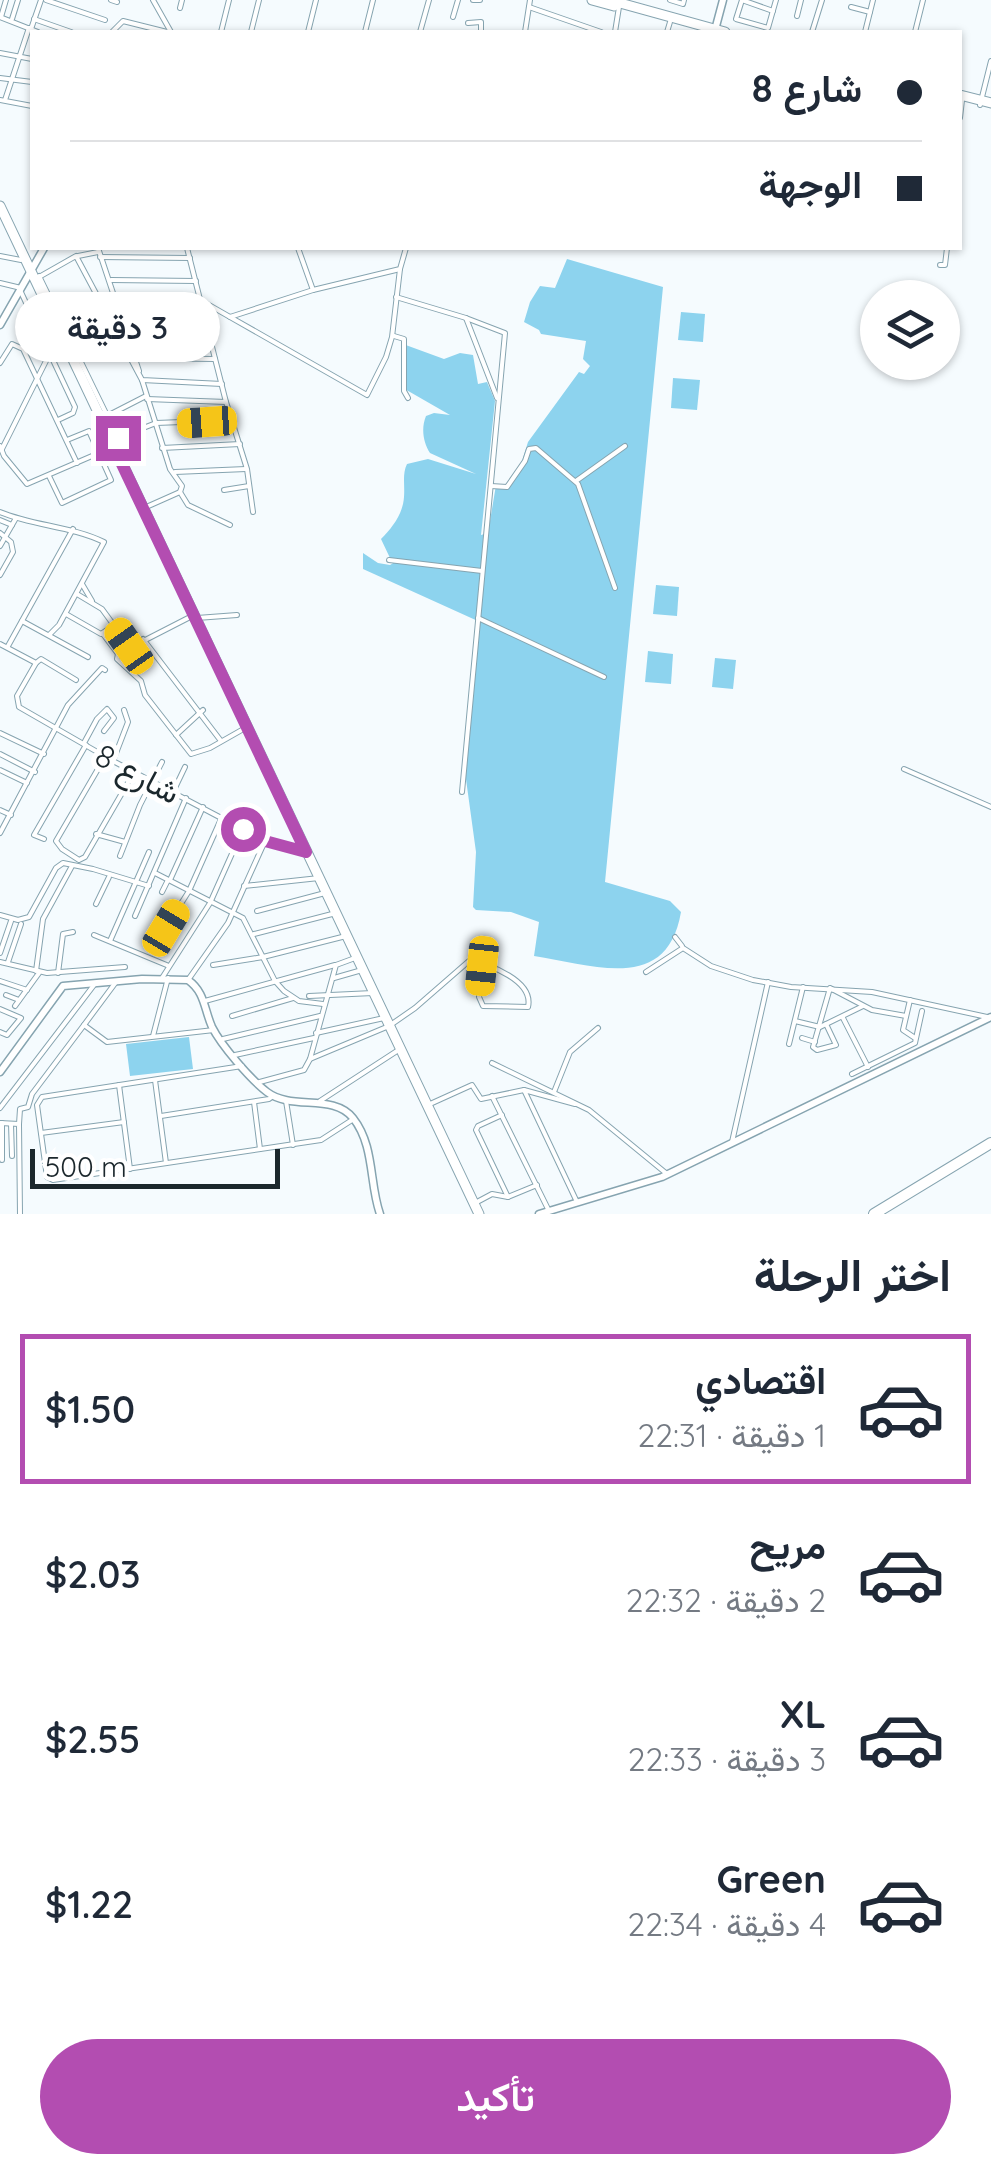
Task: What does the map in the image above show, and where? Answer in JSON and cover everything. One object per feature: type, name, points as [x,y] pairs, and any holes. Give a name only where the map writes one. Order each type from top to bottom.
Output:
[{"type":"highway","points":[[874,1214],[991,1147]]},
{"type":"highway","points":[[886,1214],[991,1147]]},
{"type":"main road","points":[[592,0],[625,4],[669,27],[698,30]]},
{"type":"main road","points":[[610,0],[705,30]]},
{"type":"main road","points":[[0,206],[479,1214]]},
{"type":"street","points":[[6,0],[0,17],[34,30]]},
{"type":"street","points":[[12,21],[18,0]]},
{"type":"street","points":[[30,106],[3,100],[43,0],[105,20]]},
{"type":"street","points":[[153,0],[168,30]]},
{"type":"street","points":[[180,8],[182,0]]},
{"type":"street","points":[[222,30],[229,0]]},
{"type":"street","points":[[252,30],[259,0]]},
{"type":"street","points":[[308,30],[316,0]]},
{"type":"street","points":[[365,30],[373,0]]},
{"type":"street","points":[[421,30],[429,0]]},
{"type":"street","points":[[453,16],[458,0]]},
{"type":"street","points":[[670,0],[683,4],[684,0]]},
{"type":"street","points":[[708,30],[722,0]]},
{"type":"street","points":[[773,10],[742,0],[736,19],[768,28],[776,0]]},
{"type":"street","points":[[797,16],[801,0]]},
{"type":"street","points":[[813,30],[822,0]]},
{"type":"street","points":[[866,30],[873,0]]},
{"type":"street","points":[[916,30],[923,0]]},
{"type":"street","points":[[528,30],[530,3],[596,30]]},
{"type":"street","points":[[616,30],[625,4]]},
{"type":"street","points":[[851,7],[870,12]]},
{"type":"street","points":[[34,18],[66,30]]},
{"type":"street","points":[[114,30],[122,21],[160,30]]},
{"type":"street","points":[[468,23],[481,22],[480,30]]},
{"type":"street","points":[[0,53],[30,59]]},
{"type":"street","points":[[986,104],[991,60]]},
{"type":"street","points":[[0,78],[30,82]]},
{"type":"street","points":[[2,319],[43,250]]},
{"type":"street","points":[[188,250],[247,469],[253,512]]},
{"type":"street","points":[[299,250],[314,290]]},
{"type":"street","points":[[115,299],[202,300],[366,395],[386,357],[392,335],[405,250]]},
{"type":"street","points":[[940,265],[945,265],[947,250]]},
{"type":"street","points":[[0,256],[32,269],[99,252],[190,258]]},
{"type":"street","points":[[99,252],[170,469],[247,469]]},
{"type":"street","points":[[76,256],[142,380]]},
{"type":"street","points":[[32,269],[107,416],[114,440],[156,423],[233,420]]},
{"type":"street","points":[[230,317],[314,290],[400,270]]},
{"type":"street","points":[[109,280],[196,280]]},
{"type":"street","points":[[0,283],[21,289]]},
{"type":"street","points":[[21,289],[76,410],[58,420]]},
{"type":"street","points":[[396,297],[505,333],[462,792]]},
{"type":"street","points":[[118,308],[204,310]]},
{"type":"street","points":[[466,318],[498,402]]},
{"type":"street","points":[[69,339],[109,321]]},
{"type":"street","points":[[124,329],[210,331]]},
{"type":"street","points":[[75,354],[117,334]]},
{"type":"street","points":[[392,335],[404,339],[404,391],[408,398]]},
{"type":"street","points":[[128,340],[211,342]]},
{"type":"street","points":[[0,363],[9,346],[22,349],[77,462]]},
{"type":"street","points":[[50,355],[1,448],[2,457],[27,484],[98,453]]},
{"type":"street","points":[[135,358],[216,359]]},
{"type":"street","points":[[142,380],[222,384]]},
{"type":"street","points":[[107,416],[146,398],[226,402]]},
{"type":"street","points":[[49,476],[62,504],[111,480],[88,431],[67,440]]},
{"type":"street","points":[[162,448],[240,444]]},
{"type":"street","points":[[575,481],[626,446]]},
{"type":"street","points":[[491,486],[507,487],[532,447],[575,481],[614,588]]},
{"type":"street","points":[[144,508],[180,492],[182,486],[176,472]]},
{"type":"street","points":[[224,490],[250,486]]},
{"type":"street","points":[[180,492],[188,505],[230,525]]},
{"type":"street","points":[[0,512],[28,524],[73,530],[105,544],[66,614],[49,636]]},
{"type":"street","points":[[0,546],[3,534],[16,518]]},
{"type":"street","points":[[0,520],[12,525]]},
{"type":"street","points":[[8,646],[73,530]]},
{"type":"street","points":[[0,575],[13,552],[12,542],[3,534]]},
{"type":"street","points":[[389,560],[482,571]]},
{"type":"street","points":[[82,584],[92,601]]},
{"type":"street","points":[[76,594],[102,609],[129,646]]},
{"type":"street","points":[[66,614],[102,634],[118,659],[140,680],[144,695],[193,754],[247,726]]},
{"type":"street","points":[[118,654],[195,617],[237,615]]},
{"type":"street","points":[[478,618],[604,677]]},
{"type":"street","points":[[21,620],[88,657]]},
{"type":"street","points":[[96,640],[114,625]]},
{"type":"street","points":[[143,640],[221,741]]},
{"type":"street","points":[[0,644],[36,663],[41,660],[76,680]]},
{"type":"street","name":"شارع 8","points":[[36,663],[17,696],[17,704],[105,757],[265,841],[306,852]]},
{"type":"street","points":[[0,833],[80,690],[102,668],[105,670]]},
{"type":"street","points":[[44,839],[34,835],[97,719],[107,709],[114,718],[104,731]]},
{"type":"street","points":[[113,761],[128,722],[124,710]]},
{"type":"street","points":[[176,735],[201,712]]},
{"type":"street","points":[[0,733],[44,754]]},
{"type":"street","points":[[0,754],[34,772]]},
{"type":"street","points":[[105,757],[57,844],[79,860],[85,857],[134,772]]},
{"type":"street","points":[[120,856],[162,762]]},
{"type":"street","points":[[174,792],[185,767]]},
{"type":"street","points":[[0,770],[27,783]]},
{"type":"street","points":[[904,770],[991,806]]},
{"type":"street","points":[[136,916],[186,798]]},
{"type":"street","points":[[162,892],[203,807]]},
{"type":"street","points":[[0,810],[10,815]]},
{"type":"street","points":[[156,942],[189,891],[222,817]]},
{"type":"street","points":[[153,1036],[169,966],[210,903],[243,829]]},
{"type":"street","points":[[96,834],[125,842]]},
{"type":"street","points":[[188,980],[234,913],[265,841]]},
{"type":"street","points":[[110,941],[149,852]]},
{"type":"street","points":[[0,915],[18,920],[29,917],[60,864],[149,886]]},
{"type":"street","points":[[6,995],[17,1003],[38,971],[43,919],[72,866]]},
{"type":"street","points":[[154,873],[246,921],[276,982],[294,998]]},
{"type":"street","points":[[96,904],[110,875]]},
{"type":"street","points":[[244,886],[319,878]]},
{"type":"street","points":[[257,911],[326,893]]},
{"type":"street","points":[[253,934],[336,914]]},
{"type":"street","points":[[0,953],[11,921]]},
{"type":"street","points":[[8,964],[21,924]]},
{"type":"street","points":[[58,973],[63,934],[72,932]]},
{"type":"street","points":[[94,935],[169,966]]},
{"type":"street","points":[[214,964],[347,936]]},
{"type":"street","points":[[674,937],[711,966],[736,976],[803,987],[872,992],[990,1017]]},
{"type":"street","points":[[646,972],[676,950],[686,949]]},
{"type":"street","points":[[205,1002],[356,958]]},
{"type":"street","points":[[310,1060],[415,1008],[466,962],[476,961],[500,971],[526,989],[530,997],[528,1007],[482,1006],[482,966]]},
{"type":"street","points":[[0,962],[58,973],[125,967]]},
{"type":"street","points":[[298,1084],[310,1060],[336,964]]},
{"type":"street","points":[[20,1214],[20,1110],[28,1107],[32,1094],[112,982],[109,968]]},
{"type":"street","points":[[334,978],[362,970]]},
{"type":"street","points":[[0,1072],[62,987],[165,978],[188,980],[198,988],[214,1030],[256,1083],[273,1096],[340,1109],[353,1119],[372,1163],[380,1214]]},
{"type":"street","points":[[0,980],[27,990]]},
{"type":"street","points":[[732,1142],[768,982]]},
{"type":"street","points":[[0,1108],[95,984]]},
{"type":"street","points":[[788,1044],[803,987]]},
{"type":"street","points":[[830,988],[863,1006],[906,1016]]},
{"type":"street","points":[[826,1024],[836,1045],[818,1050],[814,1047],[830,988]]},
{"type":"street","points":[[309,996],[373,992]]},
{"type":"street","points":[[232,1016],[294,998],[323,1004]]},
{"type":"street","points":[[910,1000],[905,1033],[916,1038]]},
{"type":"street","points":[[794,1021],[819,1027],[863,1006]]},
{"type":"street","points":[[0,1009],[20,1018],[7,1035],[0,1032]]},
{"type":"street","points":[[852,1074],[915,1044],[922,1011]]},
{"type":"street","points":[[222,1040],[320,1016]]},
{"type":"street","points":[[842,1016],[868,1067]]},
{"type":"street","points":[[539,1214],[667,1174],[990,1017]]},
{"type":"street","points":[[235,1055],[387,1022]]},
{"type":"street","points":[[84,1025],[107,1042],[214,1030]]},
{"type":"street","points":[[13,1027],[27,1034]]},
{"type":"street","points":[[554,1092],[570,1052],[598,1028]]},
{"type":"street","points":[[802,1038],[815,1042]]},
{"type":"street","points":[[316,1104],[400,1049]]},
{"type":"street","points":[[492,1063],[584,1107],[667,1174]]},
{"type":"street","points":[[38,1100],[242,1066]]},
{"type":"street","points":[[256,1083],[302,1072]]},
{"type":"street","points":[[156,1080],[166,1163]]},
{"type":"street","points":[[120,1085],[130,1169]]},
{"type":"street","points":[[427,1105],[472,1085],[481,1099],[524,1090],[584,1107]]},
{"type":"street","points":[[524,1090],[577,1202]]},
{"type":"street","points":[[32,1094],[38,1100],[50,1179],[328,1138],[353,1119]]},
{"type":"street","points":[[161,1116],[273,1096]]},
{"type":"street","points":[[492,1096],[550,1210]]},
{"type":"street","points":[[286,1100],[293,1144]]},
{"type":"street","points":[[254,1102],[260,1149]]},
{"type":"street","points":[[502,1115],[476,1130],[508,1197]]},
{"type":"street","points":[[41,1133],[124,1122]]},
{"type":"street","points":[[2,1160],[1,1124],[19,1124]]},
{"type":"street","points":[[12,1124],[12,1156]]},
{"type":"street","points":[[474,1204],[492,1194],[508,1197],[537,1185]]},
{"type":"shaded area","points":[[567,259],[663,287],[605,882],[670,901],[681,912],[673,938],[661,955],[625,968],[534,956],[539,922],[511,912],[473,907],[476,852],[465,772],[480,622],[363,569],[363,553],[378,563],[395,562],[381,539],[402,509],[407,464],[428,459],[476,474],[430,453],[424,435],[426,416],[450,415],[403,388],[403,344],[444,359],[460,353],[473,355],[478,384],[487,382],[495,401],[481,535],[488,533],[496,485],[506,486],[522,461],[528,442],[579,372],[584,374],[590,366],[583,359],[586,341],[541,334],[524,322],[540,286],[555,288]]},
{"type":"shaded area","points":[[681,312],[705,314],[703,342],[678,340]]},
{"type":"shaded area","points":[[673,378],[700,380],[697,410],[671,408]]},
{"type":"shaded area","points":[[656,585],[679,587],[677,616],[653,614]]},
{"type":"shaded area","points":[[648,651],[673,654],[671,684],[645,682]]},
{"type":"shaded area","points":[[715,658],[736,660],[733,689],[712,687]]},
{"type":"shaded area","points":[[189,1037],[193,1069],[130,1076],[126,1044]]},
{"type":"route","points":[[118,438],[111,441],[306,852],[265,841],[243,829]]}]
